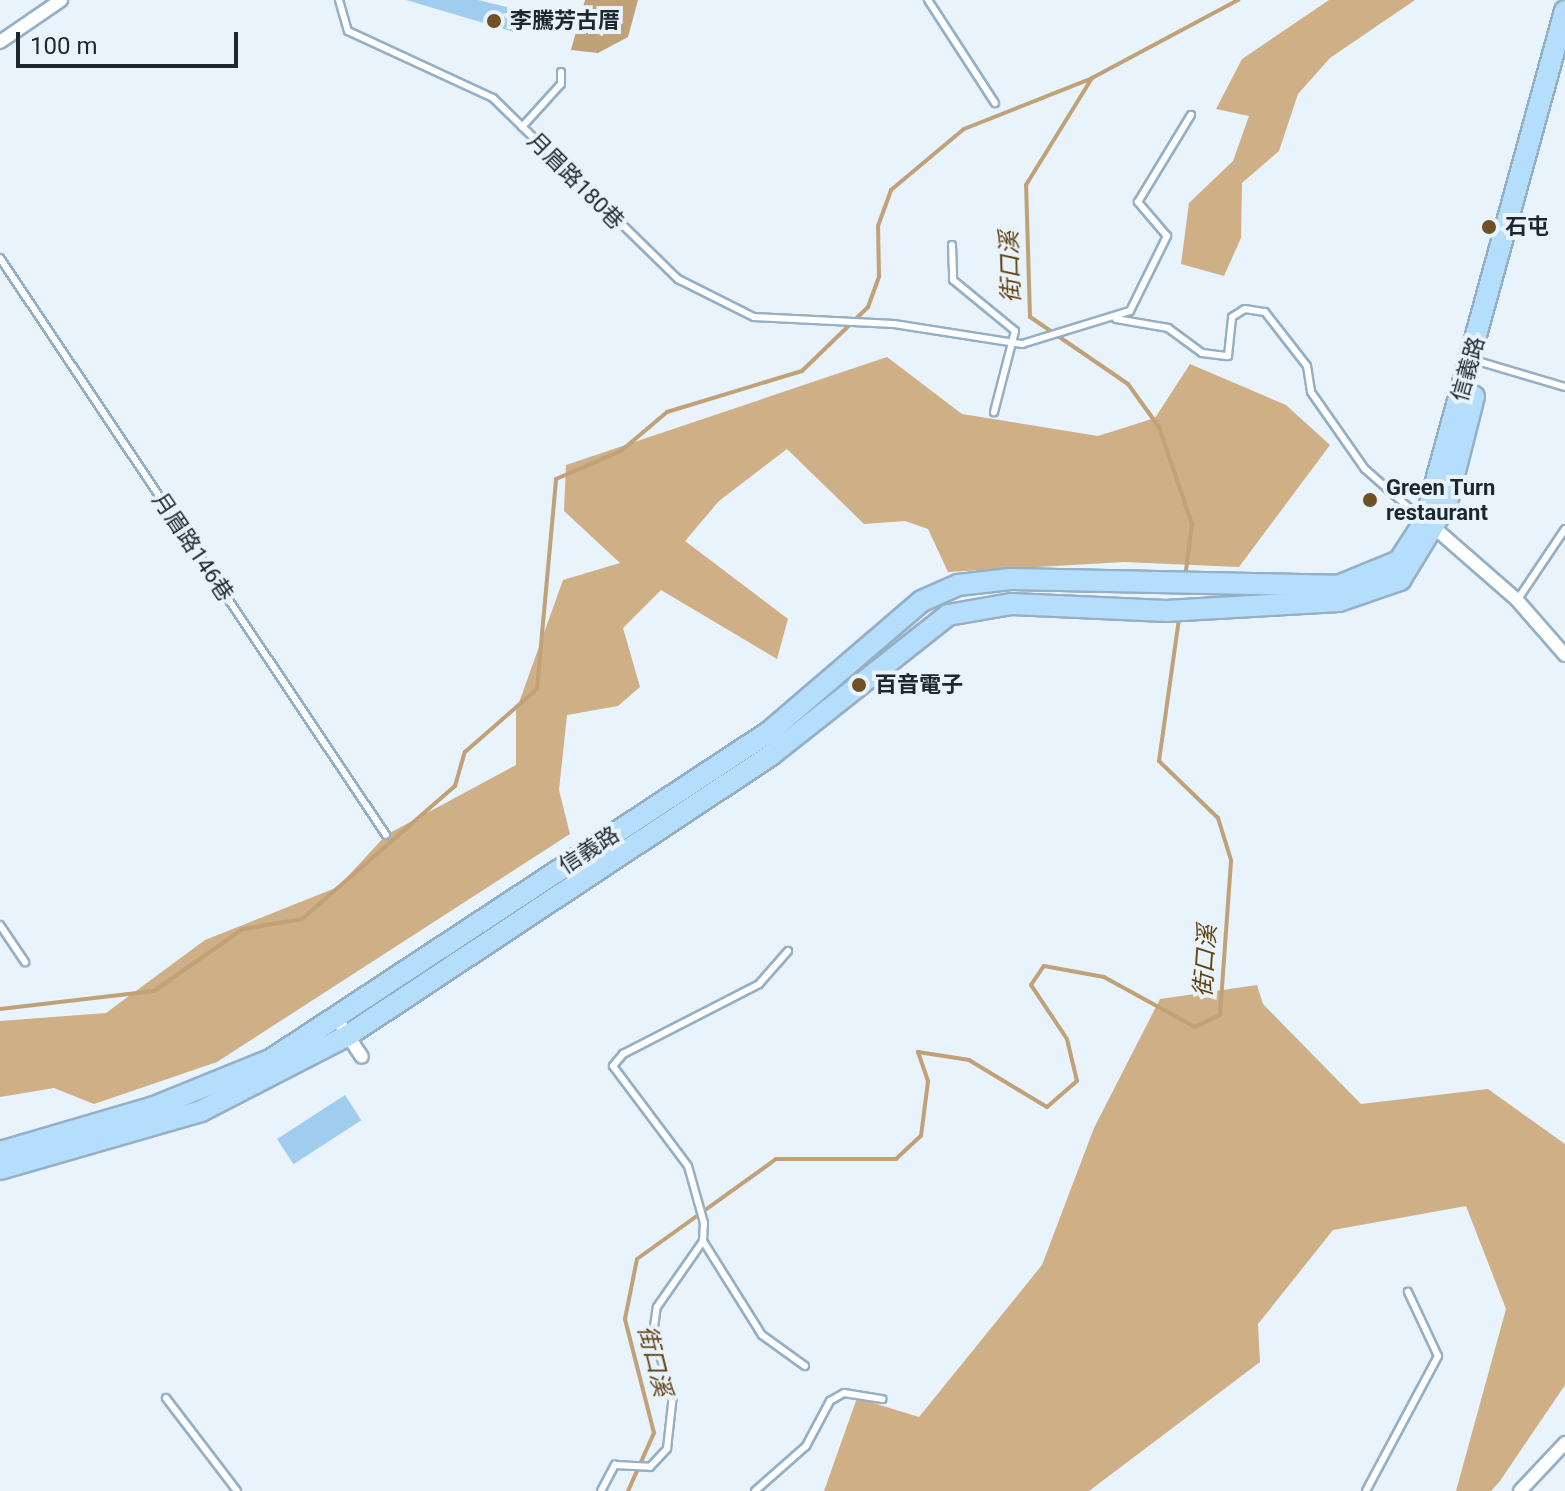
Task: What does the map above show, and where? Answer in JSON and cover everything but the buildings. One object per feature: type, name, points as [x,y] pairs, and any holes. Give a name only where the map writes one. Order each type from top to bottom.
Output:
[{"type":"main road","name":"信義路","points":[[1477,360],[1565,11]]},
{"type":"main road","name":"信義路","points":[[0,1152],[200,1090],[342,1027],[790,714],[922,601],[958,585],[1011,579],[1169,584],[1238,595],[1367,597],[1414,566],[1430,524],[1565,63]]},
{"type":"main road","name":"信義路","points":[[0,1169],[201,1111],[342,1027],[796,738],[911,637],[966,609],[1166,611],[1238,595]]},
{"type":"main road","points":[[790,714],[796,738]]},
{"type":"street","points":[[0,42],[61,0]]},
{"type":"street","points":[[1430,524],[1517,600],[1565,655]]},
{"type":"street","points":[[342,1027],[362,1057]]},
{"type":"street","points":[[1520,1491],[1565,1443]]},
{"type":"lane","name":"月眉路180巷","points":[[339,0],[348,31],[493,98],[678,279],[754,317],[863,324],[1015,343],[1114,318]]},
{"type":"lane","points":[[928,0],[995,103]]},
{"type":"lane","points":[[522,127],[561,84],[561,72]]},
{"type":"lane","points":[[1114,318],[1130,311],[1167,236],[1138,202],[1191,115]]},
{"type":"lane","points":[[952,245],[953,280],[994,308],[1015,331],[1015,343],[994,412]]},
{"type":"lane","name":"月眉路146巷","points":[[0,258],[386,835]]},
{"type":"lane","points":[[1114,318],[1168,328],[1202,353],[1228,356],[1232,317],[1245,309],[1265,312],[1307,366],[1311,392],[1365,469],[1430,524]]},
{"type":"lane","points":[[1477,360],[1565,387]]},
{"type":"lane","points":[[1517,600],[1565,529]]},
{"type":"lane","points":[[0,925],[25,962]]},
{"type":"lane","points":[[601,1491],[615,1465],[638,1463],[650,1467],[673,1434],[673,1395],[653,1334],[657,1307],[703,1241],[704,1223],[688,1166],[613,1066],[623,1054],[759,984],[788,951]]},
{"type":"lane","points":[[703,1241],[762,1335],[805,1366]]},
{"type":"lane","points":[[1366,1491],[1438,1356],[1408,1292]]},
{"type":"lane","points":[[755,1491],[806,1446],[830,1401],[844,1393],[883,1399]]},
{"type":"lane","points":[[166,1398],[237,1491]]},
{"type":"shaded area","points":[[585,0],[638,0],[628,37],[598,53],[571,50]]},
{"type":"shaded area","points":[[1329,0],[1415,0],[1330,58],[1298,94],[1279,151],[1242,183],[1241,238],[1224,276],[1181,264],[1189,203],[1233,161],[1249,116],[1216,109],[1242,59]]},
{"type":"shaded area","points":[[887,357],[962,414],[1098,436],[1155,418],[1190,364],[1286,405],[1330,445],[1239,567],[1124,562],[948,572],[928,529],[905,521],[864,524],[787,449],[719,501],[685,541],[788,619],[777,659],[661,590],[623,628],[640,687],[618,706],[567,715],[559,790],[570,834],[217,1062],[94,1104],[54,1088],[0,1097],[0,1021],[106,1013],[205,940],[338,887],[386,835],[516,765],[516,711],[563,580],[620,563],[564,511],[566,465]]},
{"type":"shaded area","points":[[1257,985],[1263,1004],[1361,1104],[1488,1089],[1565,1144],[1565,1385],[1500,1481],[1491,1491],[1456,1491],[1506,1309],[1466,1206],[1333,1230],[1258,1324],[1260,1362],[1089,1491],[824,1491],[857,1398],[919,1417],[1042,1265],[1094,1128],[1160,999]]},
{"type":"waterway","name":"街口溪","points":[[1185,578],[1192,524],[1159,427],[1128,384],[1030,317],[1026,185],[1092,78],[1238,0]]},
{"type":"waterway","points":[[0,1009],[154,991],[243,929],[302,919],[455,786],[465,752],[537,689],[556,479],[621,451],[667,412],[802,371],[868,307],[879,276],[878,226],[891,190],[964,129],[1090,79]]},
{"type":"waterway","name":"街口溪","points":[[628,1491],[654,1433],[625,1319],[637,1259],[776,1159],[896,1159],[921,1136],[928,1081],[918,1052],[969,1060],[1047,1107],[1077,1081],[1067,1039],[1031,985],[1044,966],[1104,977],[1195,1027],[1220,1015],[1231,860],[1218,818],[1159,761],[1179,619]]},
{"type":"place","name":"李騰芳古厝","points":[[494,21]]},
{"type":"place","name":"石屯","points":[[1489,227]]},
{"type":"place","name":"Green Turn restaurant","points":[[1370,500]]},
{"type":"place","name":"百音電子","points":[[859,685]]}]
